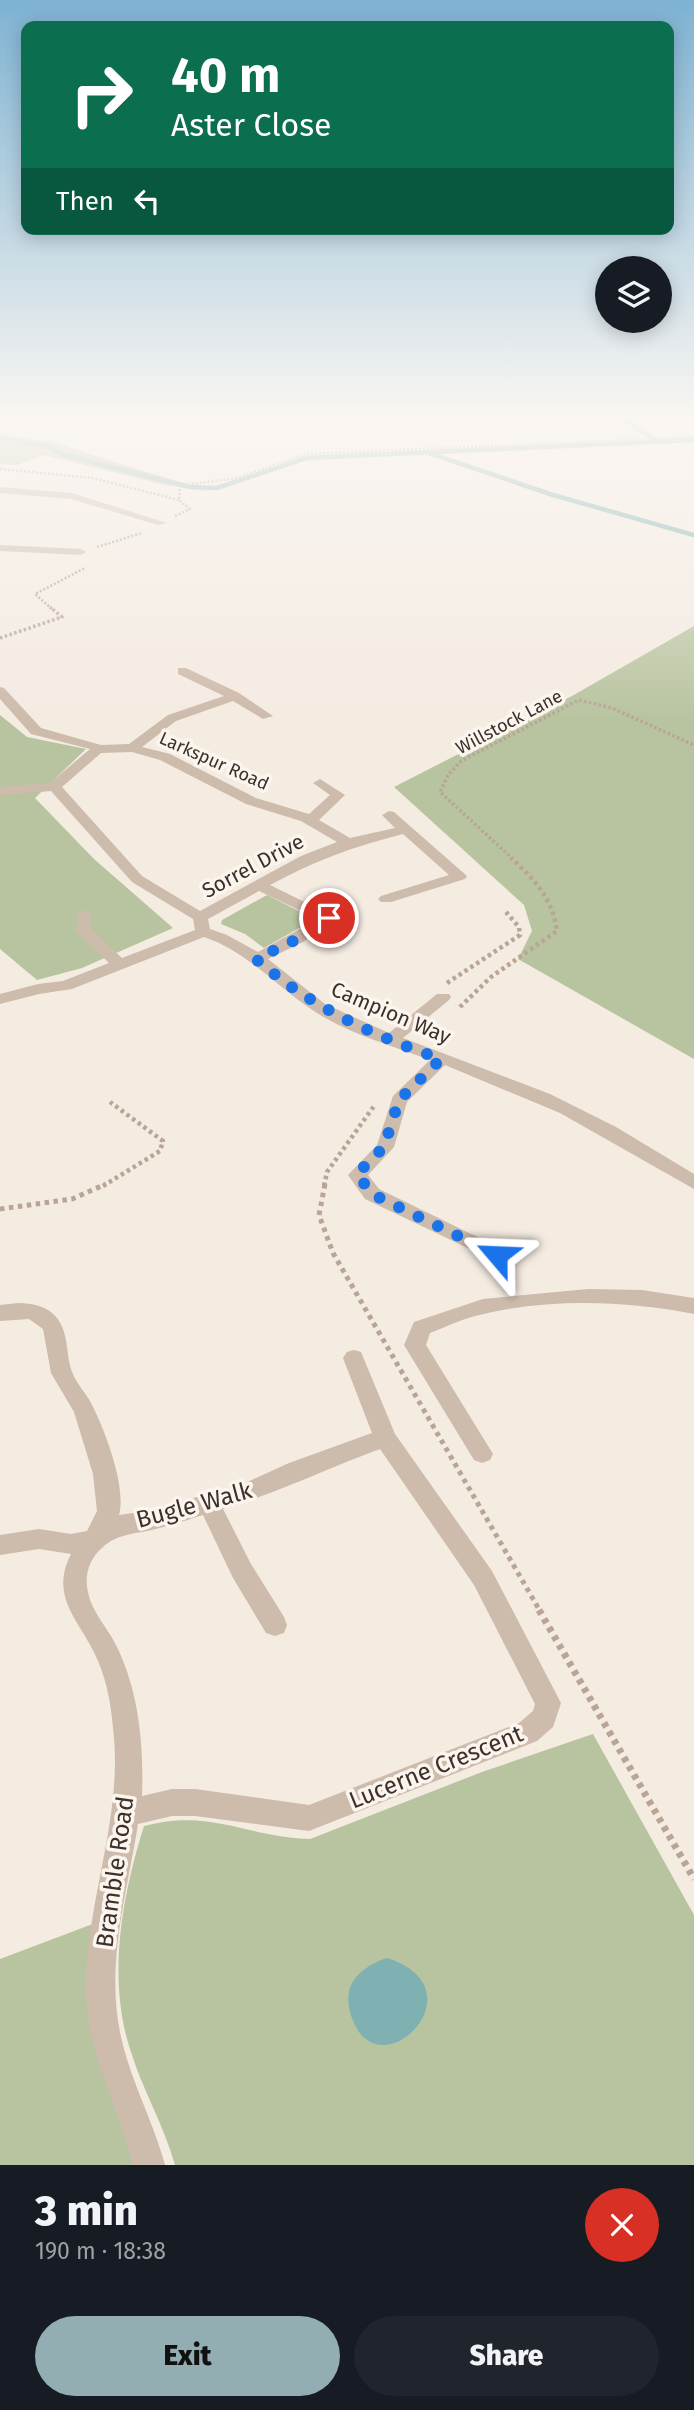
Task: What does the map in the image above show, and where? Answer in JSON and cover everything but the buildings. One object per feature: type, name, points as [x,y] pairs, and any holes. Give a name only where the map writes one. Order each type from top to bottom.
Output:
[{"type":"street","points":[[142,517],[162,523]]},
{"type":"street","points":[[0,548],[81,552]]},
{"type":"street","points":[[182,671],[234,696],[267,716]]},
{"type":"street","points":[[0,691],[27,726],[98,749],[54,787],[0,791]]},
{"type":"street","points":[[132,748],[172,718],[234,696]]},
{"type":"street","name":"Larkspur Road","points":[[98,749],[132,748],[175,762],[251,801],[310,821],[348,843]]},
{"type":"street","points":[[310,821],[338,795],[320,783]]},
{"type":"street","name":"Campion Way","points":[[54,787],[137,879],[201,924],[231,939],[316,1006],[391,1040],[519,1087],[604,1125],[694,1183]]},
{"type":"street","points":[[386,899],[460,876],[389,815]]},
{"type":"street","name":"Sorrel Drive","points":[[0,999],[66,986],[121,966],[201,924],[259,885],[306,859],[348,843],[407,829]]},
{"type":"street","points":[[256,959],[297,939],[329,918],[259,885]]},
{"type":"street","points":[[85,914],[84,931],[121,966]]},
{"type":"street","points":[[391,1040],[443,991]]},
{"type":"street","points":[[441,1059],[399,1100],[384,1147],[357,1174],[372,1194],[497,1255]]},
{"type":"street","points":[[482,1454],[415,1345],[421,1328],[481,1307],[572,1297],[667,1300],[694,1306]]},
{"type":"street","name":"Bramble Road","points":[[0,1312],[16,1309],[35,1312],[48,1320],[56,1336],[60,1367],[69,1388],[82,1406],[97,1446],[106,1485],[110,1510],[96,1539],[80,1560],[74,1577],[77,1601],[108,1654],[122,1702],[129,1756],[127,1815],[104,1930],[102,2017],[117,2077],[149,2165]]},
{"type":"street","name":"Lucerne Crescent","points":[[127,1815],[145,1806],[201,1802],[286,1819],[309,1818],[528,1732],[544,1718],[548,1703],[483,1578],[385,1438],[354,1358]]},
{"type":"street","name":"Bugle Walk","points":[[0,1545],[39,1539],[71,1544],[96,1539],[122,1524],[153,1520],[251,1491],[297,1470],[385,1438]]},
{"type":"street","points":[[209,1504],[242,1571],[275,1625]]},
{"type":"path","points":[[81,552],[118,542],[174,517]]},
{"type":"path","points":[[0,638],[62,617],[35,594],[94,564],[81,552]]},
{"type":"path","name":"Willstock Lane","points":[[447,803],[440,792],[442,782],[461,761],[579,700],[594,701],[694,745]]},
{"type":"path","points":[[443,991],[520,935],[519,928],[506,912]]},
{"type":"path","points":[[0,1209],[72,1199],[94,1191],[160,1151],[163,1141],[110,1102]]},
{"type":"green space","points":[[694,626],[694,1059],[518,959],[532,931],[524,905],[394,787],[572,696]]},
{"type":"green space","points":[[0,715],[27,737],[86,749],[35,798],[94,859],[173,928],[82,968],[37,980],[0,949]]},
{"type":"green space","points":[[267,895],[315,919],[264,948],[245,934],[221,924],[222,920]]},
{"type":"green space","points":[[593,1734],[694,1915],[694,2165],[175,2165],[130,2049],[119,1994],[120,1937],[124,1909],[144,1826],[189,1820],[310,1839],[482,1772]]},
{"type":"green space","points":[[106,1919],[102,2001],[147,2165],[0,2165],[0,1959]]},
{"type":"water","points":[[387,1958],[414,1972],[426,1990],[426,2009],[417,2026],[402,2039],[385,2045],[368,2040],[354,2023],[348,2000],[349,1990],[359,1974]]},
{"type":"waterway","points":[[631,517],[694,535]]},
{"type":"route","points":[[329,918],[297,939],[256,959],[316,1006],[441,1059],[399,1100],[384,1147],[357,1174],[372,1194],[497,1255]]}]
